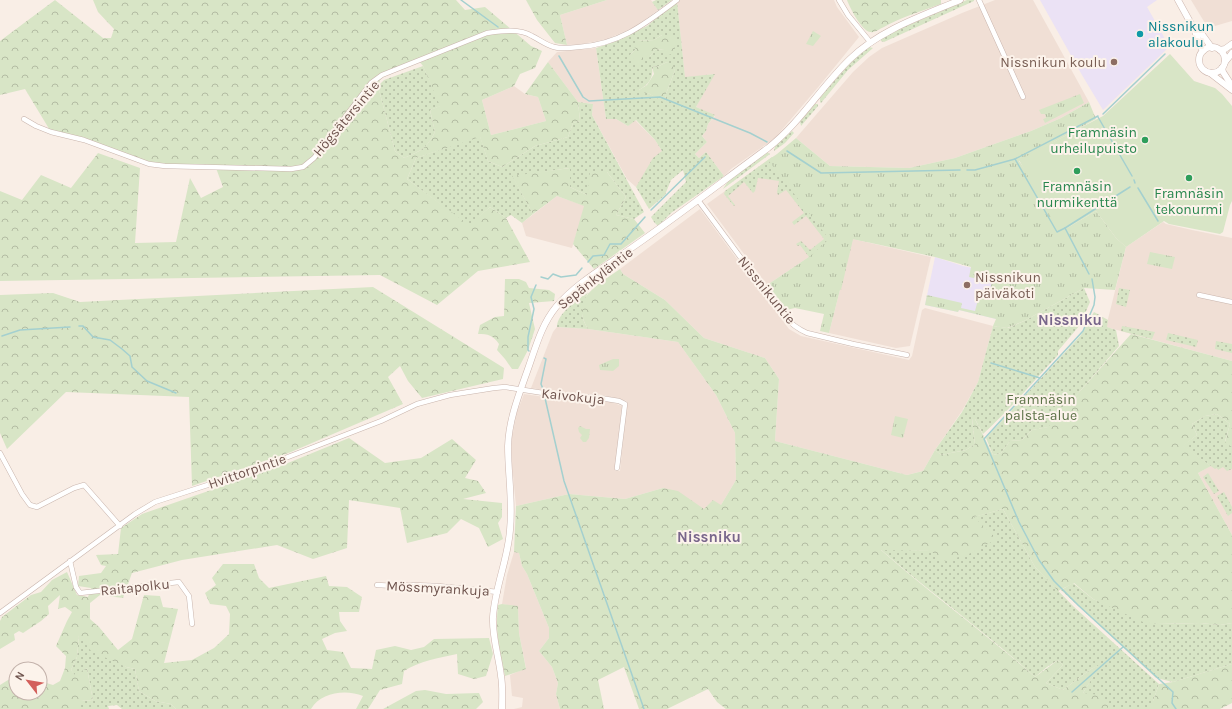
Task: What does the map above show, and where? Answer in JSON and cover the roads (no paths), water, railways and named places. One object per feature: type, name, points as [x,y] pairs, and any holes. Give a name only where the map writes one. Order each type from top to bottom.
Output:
[{"type":"street","name":"Högsätersintie","points":[[24,119],[51,132],[84,140],[149,164],[165,166],[291,169],[302,166],[314,158],[365,90],[371,83],[382,75],[487,33],[503,31],[527,34],[556,48],[590,46],[606,43],[652,20],[677,0]]},
{"type":"street","points":[[839,0],[848,15],[871,42]]},
{"type":"street","name":"Sepänkyläntie","points":[[502,709],[502,679],[494,638],[493,617],[507,556],[510,529],[511,510],[508,465],[509,437],[513,412],[520,389],[542,331],[554,310],[561,302],[592,276],[698,200],[781,137],[850,59],[871,42],[891,30],[960,0]]},
{"type":"street","points":[[978,0],[1023,97]]},
{"type":"street","points":[[1178,0],[1204,51]]},
{"type":"street","points":[[1194,29],[1201,33],[1212,48]]},
{"type":"street","points":[[1232,44],[1225,49],[1220,50],[1212,48],[1204,51],[1200,57],[1200,63],[1204,70],[1232,90]]},
{"type":"street","points":[[1220,50],[1224,56],[1223,72],[1232,86]]},
{"type":"street","points":[[1210,73],[1214,73],[1223,65],[1232,53]]},
{"type":"street","name":"Nissnikuntie","points":[[698,200],[784,316],[800,330],[853,344],[907,355]]},
{"type":"street","points":[[1199,295],[1232,302]]},
{"type":"street","name":"Hvittorpintie","points":[[0,613],[145,507],[155,502],[257,469],[381,421],[421,403],[468,391],[494,388],[520,389]]},
{"type":"street","name":"Kaivokuja","points":[[520,389],[569,397],[594,397],[619,401],[625,404],[617,468]]},
{"type":"street","points":[[0,452],[22,494],[30,505],[37,507],[74,488],[84,485],[120,526]]},
{"type":"street","name":"Raitapolku","points":[[70,561],[76,587],[80,593],[180,582],[189,596],[192,624]]},
{"type":"street","name":"Mössmyrankuja","points":[[377,585],[438,586],[498,592]]},
{"type":"waterway","points":[[461,0],[498,27]]},
{"type":"waterway","points":[[1103,114],[1165,54]]},
{"type":"waterway","points":[[559,56],[583,97],[589,101],[660,97],[750,133],[767,142]]},
{"type":"waterway","points":[[1089,274],[1065,228],[1057,232],[1015,159],[1098,116]]},
{"type":"waterway","points":[[1098,117],[1132,176]]},
{"type":"waterway","points":[[787,151],[821,173],[960,170]]},
{"type":"waterway","points":[[651,210],[705,157]]},
{"type":"waterway","points":[[967,170],[975,170],[1015,159]]},
{"type":"waterway","points":[[1065,228],[1130,187]]},
{"type":"waterway","points":[[1138,188],[1158,221]]},
{"type":"waterway","points":[[588,262],[593,256],[604,255],[610,244],[621,244],[645,217]]},
{"type":"waterway","points":[[541,277],[548,279],[553,274],[561,277],[576,275],[582,268]]},
{"type":"waterway","points":[[1092,279],[1095,297],[1094,305],[1083,331],[984,439],[1019,522],[1039,560],[1054,581],[1078,605],[1173,692],[1172,703],[1176,709]]},
{"type":"waterway","points":[[529,351],[528,337],[534,309],[531,297],[536,285]]},
{"type":"waterway","points":[[79,326],[83,326],[93,337],[110,340],[122,349],[130,356],[132,367],[147,381],[176,393]]},
{"type":"waterway","points":[[2,336],[20,330],[70,327]]},
{"type":"waterway","points":[[543,389],[541,384],[546,359],[544,358]]},
{"type":"waterway","points":[[991,363],[1040,378]]},
{"type":"waterway","points":[[545,398],[564,481],[644,709]]},
{"type":"waterway","points":[[1072,692],[1123,647]]},
{"type":"place","name":"Nissnikun alakoulu","points":[[1140,34]]},
{"type":"place","name":"Nissnikun koulu","points":[[1114,62]]},
{"type":"place","name":"Framnäsin urheilupuisto","points":[[1145,140]]},
{"type":"place","name":"Framnäsin nurmikenttä","points":[[1077,171]]},
{"type":"place","name":"Framnäsin tekonurmi","points":[[1189,178]]},
{"type":"place","name":"Nissnikun päiväkoti","points":[[967,285]]},
{"type":"district","name":"Nissniku","points":[[1070,320]]},
{"type":"district","name":"Nissniku","points":[[709,537]]},
{"type":"park label","name":"Framnäsin palsta-alue","points":[[1041,408]]}]
